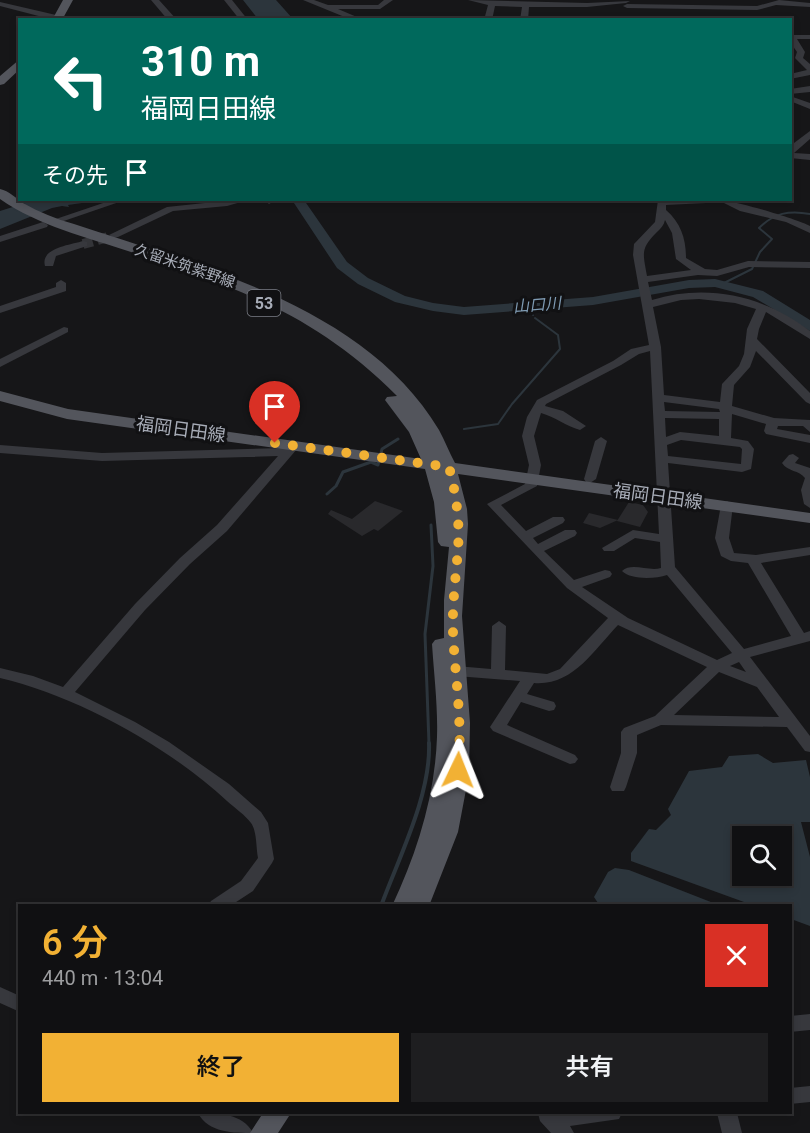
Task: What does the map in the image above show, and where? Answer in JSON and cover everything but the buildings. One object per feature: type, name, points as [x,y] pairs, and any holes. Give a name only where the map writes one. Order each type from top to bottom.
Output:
[{"type":"main road","points":[[62,18],[68,0]]},
{"type":"main road","points":[[63,18],[76,0]]},
{"type":"main road","points":[[0,82],[18,64]]},
{"type":"main road","points":[[0,90],[18,73]]},
{"type":"main road","name":"久留米筑紫野線","points":[[0,193],[46,222],[223,284],[299,322],[351,358],[386,392],[444,464]]},
{"type":"main road","name":"福岡日田線","points":[[0,396],[67,414],[290,449],[590,479],[810,518]]},
{"type":"main road","points":[[419,904],[438,864],[457,786],[460,753],[453,630],[454,585],[459,547],[458,509],[444,464]]},
{"type":"main road","points":[[403,904],[416,880],[427,849],[439,805],[445,769],[447,736],[442,640],[448,550],[444,464]]},
{"type":"main road","name":"福岡日田線","points":[[534,474],[810,511]]},
{"type":"main road","points":[[263,1133],[276,1114]]},
{"type":"street","points":[[155,0],[171,18]]},
{"type":"street","points":[[228,0],[242,18]]},
{"type":"street","points":[[307,0],[354,18]]},
{"type":"street","points":[[323,7],[362,4],[380,7],[389,0]]},
{"type":"street","points":[[472,0],[492,4],[526,4],[558,9],[698,3],[770,6],[788,0]]},
{"type":"street","points":[[698,3],[702,18]]},
{"type":"street","points":[[344,18],[359,12],[362,4]]},
{"type":"street","points":[[488,18],[492,4]]},
{"type":"street","points":[[524,18],[526,4]]},
{"type":"street","points":[[779,4],[808,5],[810,14]]},
{"type":"street","points":[[3,7],[57,18]]},
{"type":"street","points":[[792,37],[810,37]]},
{"type":"street","points":[[792,38],[801,52],[799,58],[810,70],[792,76]]},
{"type":"street","points":[[792,92],[810,89]]},
{"type":"street","points":[[792,99],[810,106]]},
{"type":"street","points":[[796,157],[810,134]]},
{"type":"street","points":[[0,239],[46,222],[117,201]]},
{"type":"street","points":[[114,235],[137,226],[164,210],[239,201]]},
{"type":"street","points":[[662,205],[697,201]]},
{"type":"street","points":[[725,201],[742,208],[794,221],[810,229]]},
{"type":"street","points":[[662,205],[680,236],[681,259],[702,272]]},
{"type":"street","points":[[662,205],[660,223],[639,244],[638,255],[655,347],[668,568],[741,655],[810,747]]},
{"type":"street","points":[[50,264],[49,258],[52,254],[83,244]]},
{"type":"street","points":[[643,281],[702,272],[717,273],[748,264],[810,265]]},
{"type":"street","points":[[0,310],[62,289],[61,284]]},
{"type":"street","points":[[648,304],[695,294],[723,297],[762,308],[786,318],[810,336]]},
{"type":"street","points":[[725,440],[724,410],[728,384],[744,367],[750,354],[751,339],[762,308]]},
{"type":"street","points":[[0,364],[64,330]]},
{"type":"street","points":[[751,339],[810,400]]},
{"type":"street","points":[[655,347],[635,351],[617,363],[541,402],[533,417],[528,435],[534,474],[531,486],[493,504],[573,585],[616,618],[717,666],[763,684]]},
{"type":"street","points":[[658,398],[773,422],[806,423],[810,428]]},
{"type":"street","points":[[537,408],[559,414],[580,426]]},
{"type":"street","points":[[659,414],[724,410]]},
{"type":"street","points":[[773,422],[770,431],[810,439]]},
{"type":"street","points":[[660,443],[680,436],[725,440],[744,444],[748,449],[747,466],[742,468],[662,459]]},
{"type":"street","points":[[590,479],[600,441]]},
{"type":"street","points":[[0,448],[111,457],[290,449]]},
{"type":"street","points":[[65,694],[140,607],[185,561],[222,528],[290,449]]},
{"type":"street","points":[[793,458],[788,464],[806,471],[810,476]]},
{"type":"street","points":[[810,480],[807,490],[810,504]]},
{"type":"street","points":[[727,505],[722,538],[728,556],[734,559],[751,558],[810,551]]},
{"type":"street","points":[[525,537],[558,520]]},
{"type":"street","points":[[537,549],[570,533]]},
{"type":"street","points":[[609,548],[633,534],[666,539]]},
{"type":"street","points":[[660,720],[717,666],[741,655],[805,638],[751,558]]},
{"type":"street","points":[[629,571],[657,574],[670,570]]},
{"type":"street","points":[[573,585],[605,574]]},
{"type":"street","points":[[456,671],[548,679],[565,672],[616,618]]},
{"type":"street","points":[[498,675],[499,626]]},
{"type":"street","points":[[0,674],[65,694],[109,716],[194,765],[231,793],[262,825],[266,859],[247,886],[220,904]]},
{"type":"street","points":[[530,677],[498,728],[570,759]]},
{"type":"street","points":[[518,696],[549,706]]},
{"type":"street","points":[[618,787],[628,753],[629,732],[660,720],[793,722]]},
{"type":"street","points":[[0,994],[18,1004]]},
{"type":"street","points":[[792,1024],[810,1022]]},
{"type":"street","points":[[792,1096],[810,1095]]},
{"type":"street","points":[[210,1114],[243,1133]]},
{"type":"street","points":[[553,1122],[605,1114]]},
{"type":"street","points":[[726,1114],[732,1133]]},
{"type":"shaded area","points":[[243,0],[276,0],[292,18],[257,18]]},
{"type":"shaded area","points":[[32,201],[85,201],[68,205],[69,207],[52,208],[0,229],[0,211]]},
{"type":"shaded area","points":[[758,754],[773,763],[806,760],[810,777],[810,822],[801,822],[810,857],[810,926],[792,919],[792,904],[749,904],[631,861],[631,853],[649,829],[656,830],[671,815],[668,809],[689,771],[722,767],[729,756]]},
{"type":"shaded area","points":[[615,868],[629,870],[716,904],[599,904],[594,897],[608,872]]},
{"type":"waterway","name":"山口川","points":[[299,201],[342,265],[363,281],[400,299],[464,311],[593,301],[689,284],[715,283],[758,294],[792,313],[810,327]]},
{"type":"waterway","points":[[722,284],[752,269],[760,252],[772,239],[759,228],[770,219],[795,212],[810,214]]},
{"type":"waterway","points":[[525,305],[533,315]]},
{"type":"waterway","points":[[464,429],[498,424],[512,404],[560,349],[558,335],[535,318]]},
{"type":"waterway","points":[[327,494],[336,486],[343,472],[371,462],[378,465],[382,449],[398,439]]},
{"type":"waterway","points":[[429,743],[425,634],[433,566],[431,525]]},
{"type":"waterway","points":[[382,904],[419,805],[425,784],[429,743]]},
{"type":"tunnel","points":[[83,244],[112,236]]},
{"type":"route","points":[[275,443],[449,467],[458,509],[459,547],[454,585],[453,630],[460,753],[458,770]]}]
